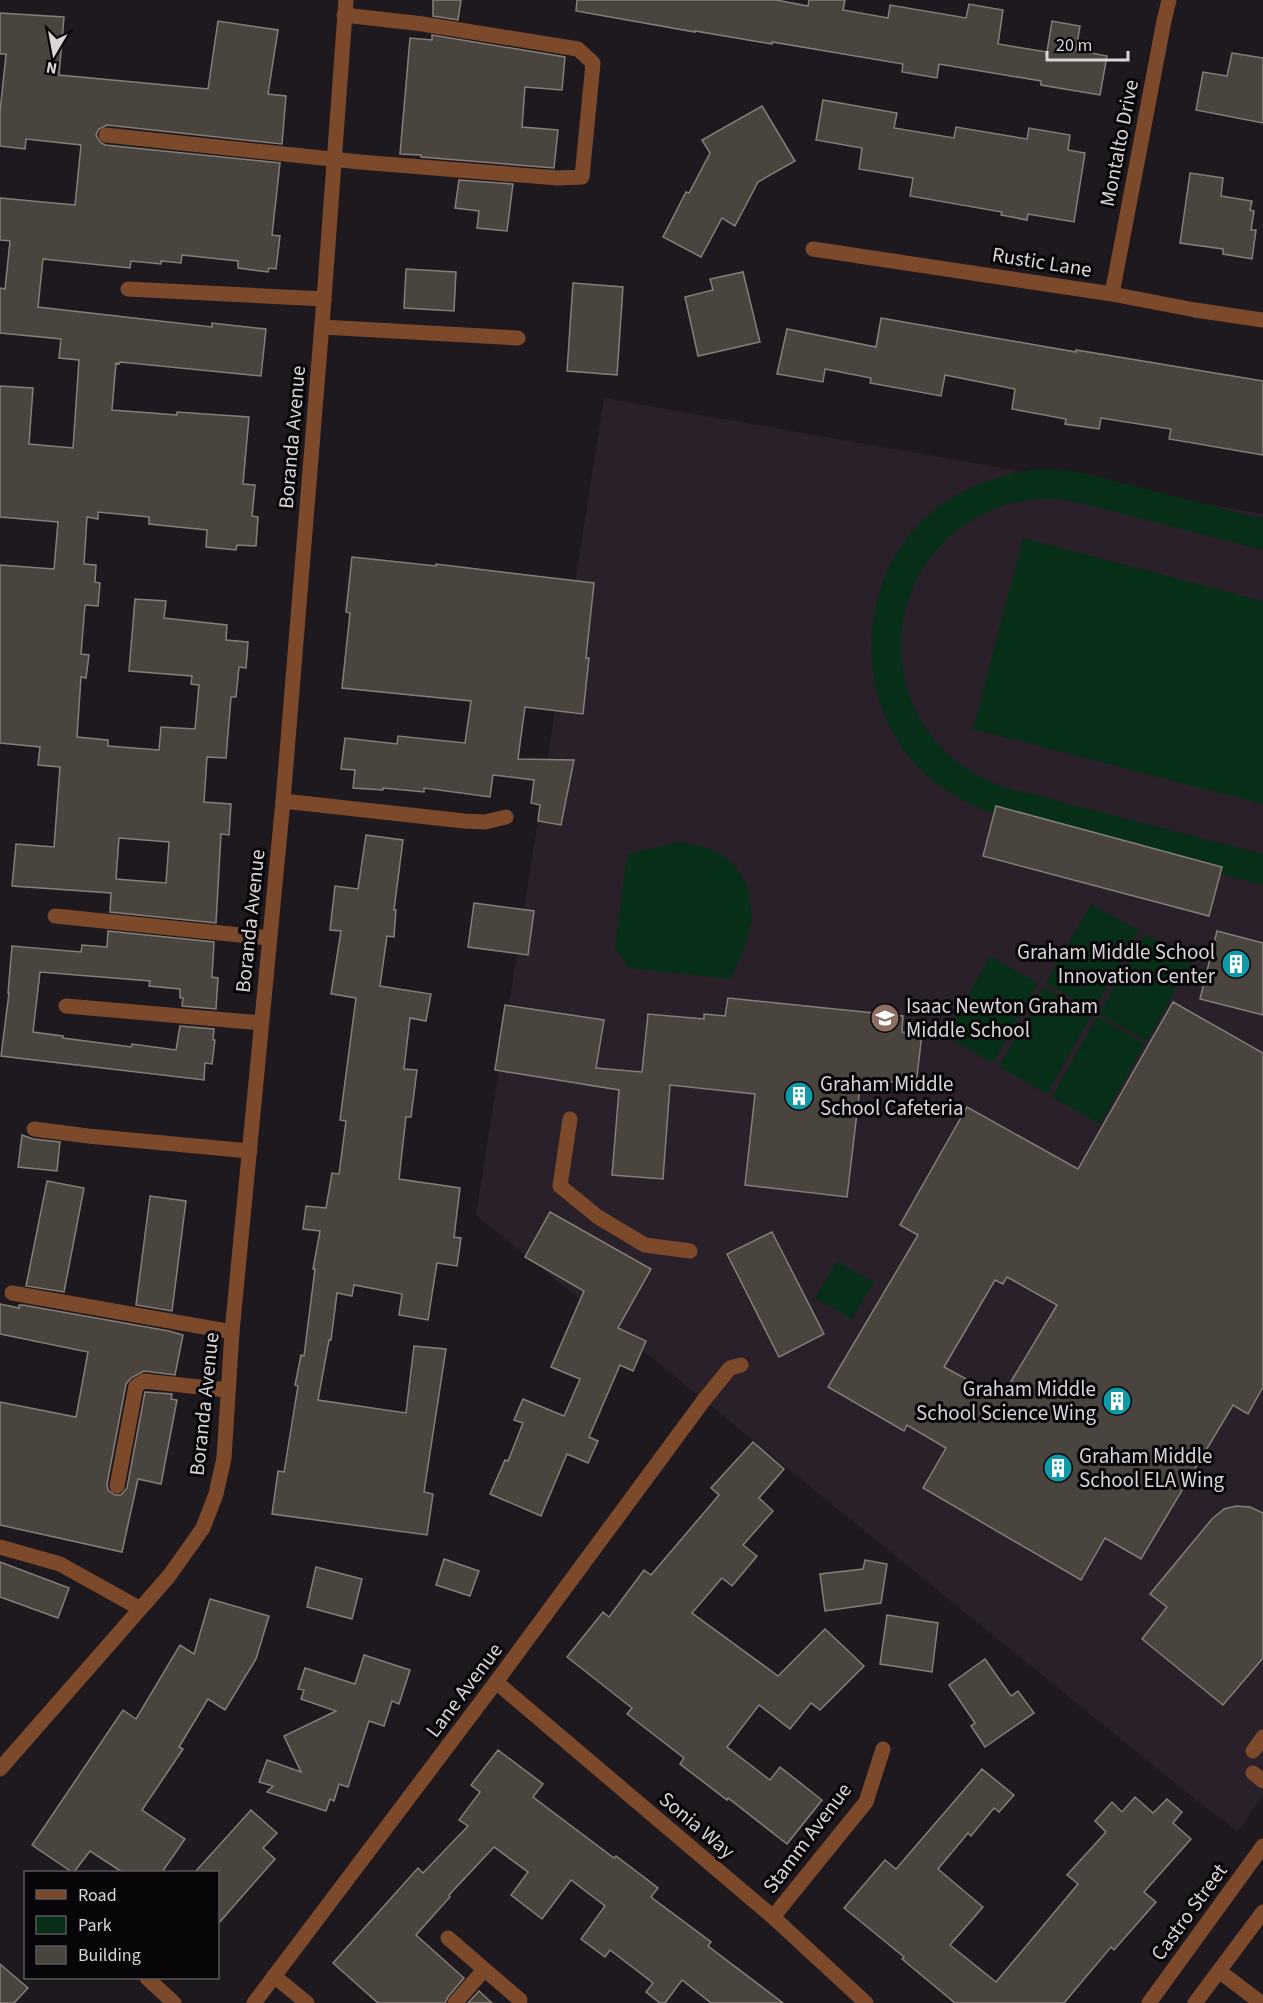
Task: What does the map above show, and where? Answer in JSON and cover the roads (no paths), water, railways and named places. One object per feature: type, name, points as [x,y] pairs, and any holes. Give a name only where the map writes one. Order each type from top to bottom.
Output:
[{"type":"street","name":"Montalto Drive","points":[[1112,294],[1169,0]]},
{"type":"street","name":"Boranda Avenue","points":[[0,1769],[169,1576],[203,1528],[216,1494],[224,1458],[232,1332],[283,801],[322,327],[345,7]]},
{"type":"street","points":[[106,135],[335,159],[558,178],[582,177],[593,63],[578,49],[423,24],[345,7]]},
{"type":"street","name":"Rustic Lane","points":[[813,249],[1112,294],[1263,320]]},
{"type":"street","points":[[128,289],[324,299]]},
{"type":"street","points":[[322,327],[518,338]]},
{"type":"street","points":[[283,801],[464,821],[485,822],[506,817]]},
{"type":"street","points":[[55,916],[270,938]]},
{"type":"street","points":[[66,1006],[261,1023]]},
{"type":"street","points":[[570,1119],[560,1186],[598,1217],[645,1245],[690,1251]]},
{"type":"street","points":[[34,1129],[250,1151]]},
{"type":"street","points":[[12,1293],[232,1332]]},
{"type":"street","name":"Lane Avenue","points":[[254,2003],[496,1682],[704,1400],[730,1368],[741,1365]]},
{"type":"street","points":[[117,1486],[136,1386],[140,1382],[228,1390]]},
{"type":"street","points":[[0,1547],[60,1564],[139,1608]]},
{"type":"street","name":"Sonia Way","points":[[496,1682],[773,1917],[866,2003]]},
{"type":"street","points":[[1253,1751],[1263,1737]]},
{"type":"street","name":"Stamm Avenue","points":[[773,1917],[866,1802],[883,1749]]},
{"type":"street","name":"Castro Street","points":[[1149,2003],[1263,1846]]},
{"type":"street","points":[[1195,2003],[1263,1912]]},
{"type":"street","points":[[448,1938],[520,2000]]},
{"type":"street","points":[[455,2003],[484,1970]]},
{"type":"street","points":[[1219,1971],[1261,2003]]},
{"type":"street","points":[[274,1976],[307,2003]]},
{"type":"street","points":[[149,1979],[174,2003]]},
{"type":"place","name":"Graham Middle School Innovation Center","points":[[1236,964]]},
{"type":"place","name":"Isaac Newton Graham Middle School","points":[[885,1018]]},
{"type":"place","name":"Graham Middle School Cafeteria","points":[[799,1096]]},
{"type":"place","name":"Graham Middle School Science Wing","points":[[1117,1401]]},
{"type":"place","name":"Graham Middle School ELA Wing","points":[[1058,1468]]}]
